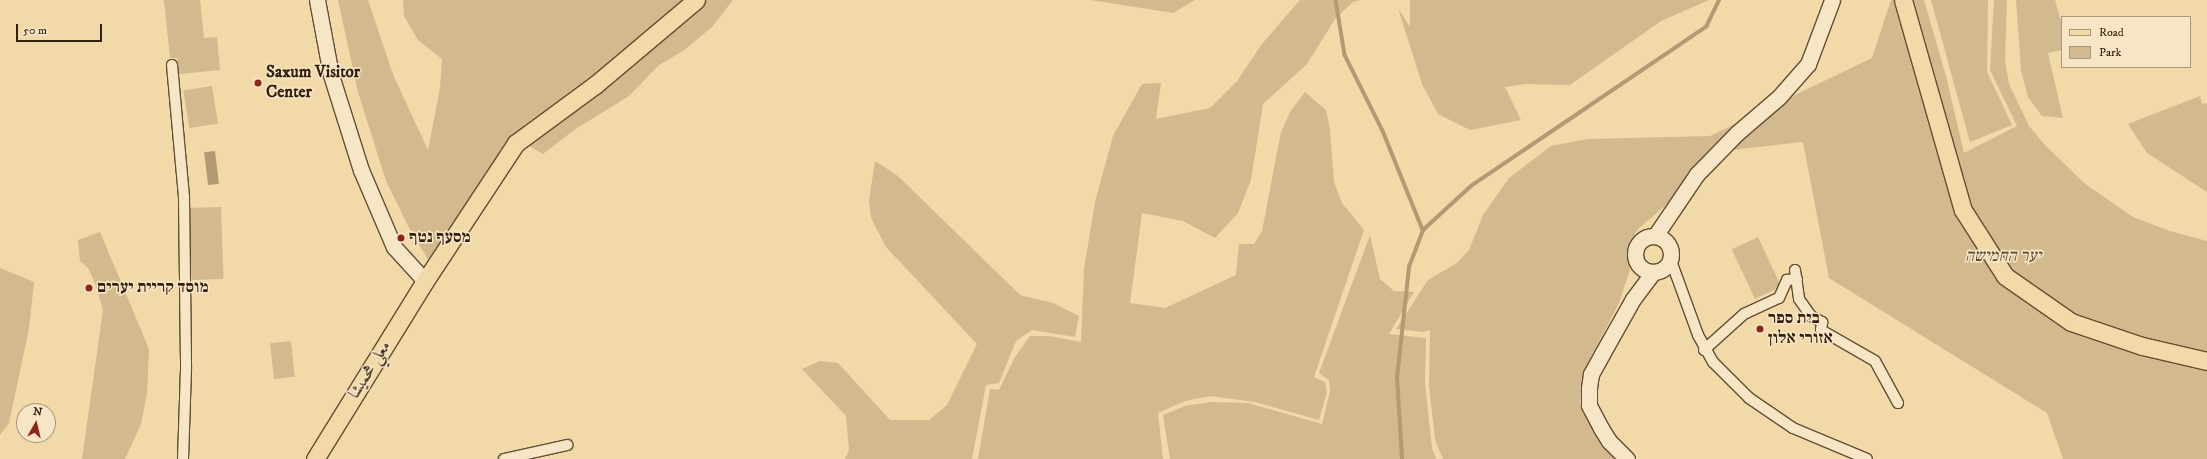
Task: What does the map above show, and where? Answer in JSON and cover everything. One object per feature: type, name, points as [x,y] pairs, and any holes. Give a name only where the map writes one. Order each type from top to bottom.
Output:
[{"type":"main road","points":[[317,0],[331,75],[361,170],[394,247],[425,281]]},
{"type":"main road","name":"معلي هحميشا","points":[[315,459],[425,281],[516,143],[595,86],[696,0]]},
{"type":"main road","points":[[1647,270],[1635,256],[1636,247],[1646,238],[1655,236],[1697,174],[1737,133],[1779,97],[1808,64],[1832,0]]},
{"type":"main road","points":[[1903,0],[1963,210],[2005,276],[2071,322],[2142,346],[2207,361]]},
{"type":"main road","points":[[1647,270],[1664,268],[1670,252],[1673,210]]},
{"type":"main road","points":[[1655,236],[1670,252]]},
{"type":"main road","points":[[1627,459],[1609,441],[1601,428],[1589,405],[1589,388],[1591,374],[1633,299],[1647,270]]},
{"type":"street","points":[[172,65],[184,198],[186,369],[183,459]]},
{"type":"street","points":[[1670,252],[1704,350],[1713,362],[1749,398],[1793,428],[1867,459]]},
{"type":"street","points":[[1704,350],[1744,314],[1779,298],[1787,280],[1796,274],[1799,299],[1811,316],[1822,322],[1821,330],[1875,361],[1898,403]]},
{"type":"street","points":[[504,459],[568,445]]},
{"type":"green space","points":[[164,0],[200,0],[204,38],[217,37],[220,70],[179,74],[177,58],[170,58]]},
{"type":"green space","points":[[338,0],[368,0],[394,77],[428,150],[440,88],[442,59],[418,40],[404,16],[403,0],[733,0],[712,27],[683,51],[659,65],[629,96],[574,130],[543,154],[519,140],[429,261],[410,230],[386,181],[358,92]]},
{"type":"green space","points":[[1091,0],[1195,0],[1173,13]]},
{"type":"green space","points":[[1300,0],[1360,0],[1353,2],[1335,19],[1307,64],[1263,104],[1251,180],[1238,213],[1215,238],[1183,221],[1142,213],[1130,303],[1165,308],[1236,275],[1239,244],[1254,244],[1262,231],[1281,132],[1290,112],[1305,92],[1326,110],[1330,129],[1334,182],[1342,203],[1364,230],[1314,377],[1325,382],[1327,392],[1319,420],[1255,402],[1211,396],[1185,401],[1158,413],[1163,459],[978,459],[990,389],[999,390],[1015,357],[1030,336],[1049,336],[1081,342],[1084,269],[1095,202],[1113,136],[1142,84],[1161,83],[1156,119],[1210,108],[1237,81],[1262,44]]},
{"type":"green space","points":[[1410,0],[1709,0],[1661,21],[1570,85],[1525,84],[1505,87],[1521,120],[1470,130],[1438,114],[1422,84],[1398,8],[1410,27]]},
{"type":"green space","name":"יער החמישה","points":[[1891,0],[1924,0],[1946,76],[1964,153],[2017,126],[1990,70],[1994,0],[2007,0],[2005,60],[2009,84],[2029,126],[2044,144],[2084,183],[2133,217],[2170,231],[2207,241],[2207,459],[2063,459],[2047,413],[1829,278],[1803,142],[1706,153],[1667,204],[1638,229],[1628,246],[1630,270],[1619,303],[1584,370],[1580,405],[1609,453],[1617,459],[1443,459],[1435,440],[1429,385],[1430,330],[1423,332],[1396,329],[1428,280],[1457,263],[1469,250],[1483,215],[1509,178],[1551,146],[1588,139],[1710,136],[1872,58]]},
{"type":"green space","points":[[1931,0],[1988,0],[1987,72],[2012,125],[1970,142]]},
{"type":"green space","points":[[2016,0],[2055,0],[2061,21],[2061,50],[2048,53],[2063,118],[2042,116],[2028,97],[2021,71]]},
{"type":"green space","points":[[212,86],[218,124],[189,128],[183,91]]},
{"type":"green space","points":[[2200,96],[2202,104],[2207,103],[2207,192],[2147,153],[2128,124]]},
{"type":"green space","points":[[875,161],[898,176],[1020,295],[1053,303],[1079,316],[1075,337],[1032,330],[1016,341],[999,383],[986,385],[972,459],[845,459],[849,450],[846,416],[802,369],[820,361],[838,363],[890,420],[929,420],[947,405],[977,344],[886,247],[871,218],[869,200]]},
{"type":"green space","points":[[221,207],[224,279],[192,280],[189,208]]},
{"type":"green space","points":[[100,232],[149,349],[147,393],[141,424],[125,459],[82,459],[103,310],[95,283],[88,268],[80,261],[78,240]]},
{"type":"green space","points":[[1370,235],[1380,279],[1394,291],[1414,292],[1389,334],[1426,338],[1425,383],[1432,448],[1436,459],[1170,459],[1163,415],[1185,406],[1210,402],[1248,403],[1322,424],[1330,391],[1329,380],[1319,373]]},
{"type":"green space","points":[[1758,237],[1781,287],[1755,299],[1732,249]]},
{"type":"green space","points":[[0,268],[34,282],[29,329],[9,423],[0,435]]},
{"type":"green space","points":[[291,341],[295,377],[274,379],[270,343]]},
{"type":"shaded area","points":[[215,151],[219,184],[208,185],[204,152]]},
{"type":"waterway","points":[[1336,0],[1345,55],[1383,131],[1423,230]]},
{"type":"waterway","points":[[1402,459],[1397,378],[1409,267],[1423,230],[1471,186],[1706,27],[1719,0]]},
{"type":"place","name":"Saxum Visitor Center","points":[[258,83]]},
{"type":"place","name":"מסעף נטף","points":[[401,238]]},
{"type":"place","name":"מוסד קריית יערים","points":[[89,288]]},
{"type":"place","name":"בית ספר אזורי אלון","points":[[1760,329]]}]
